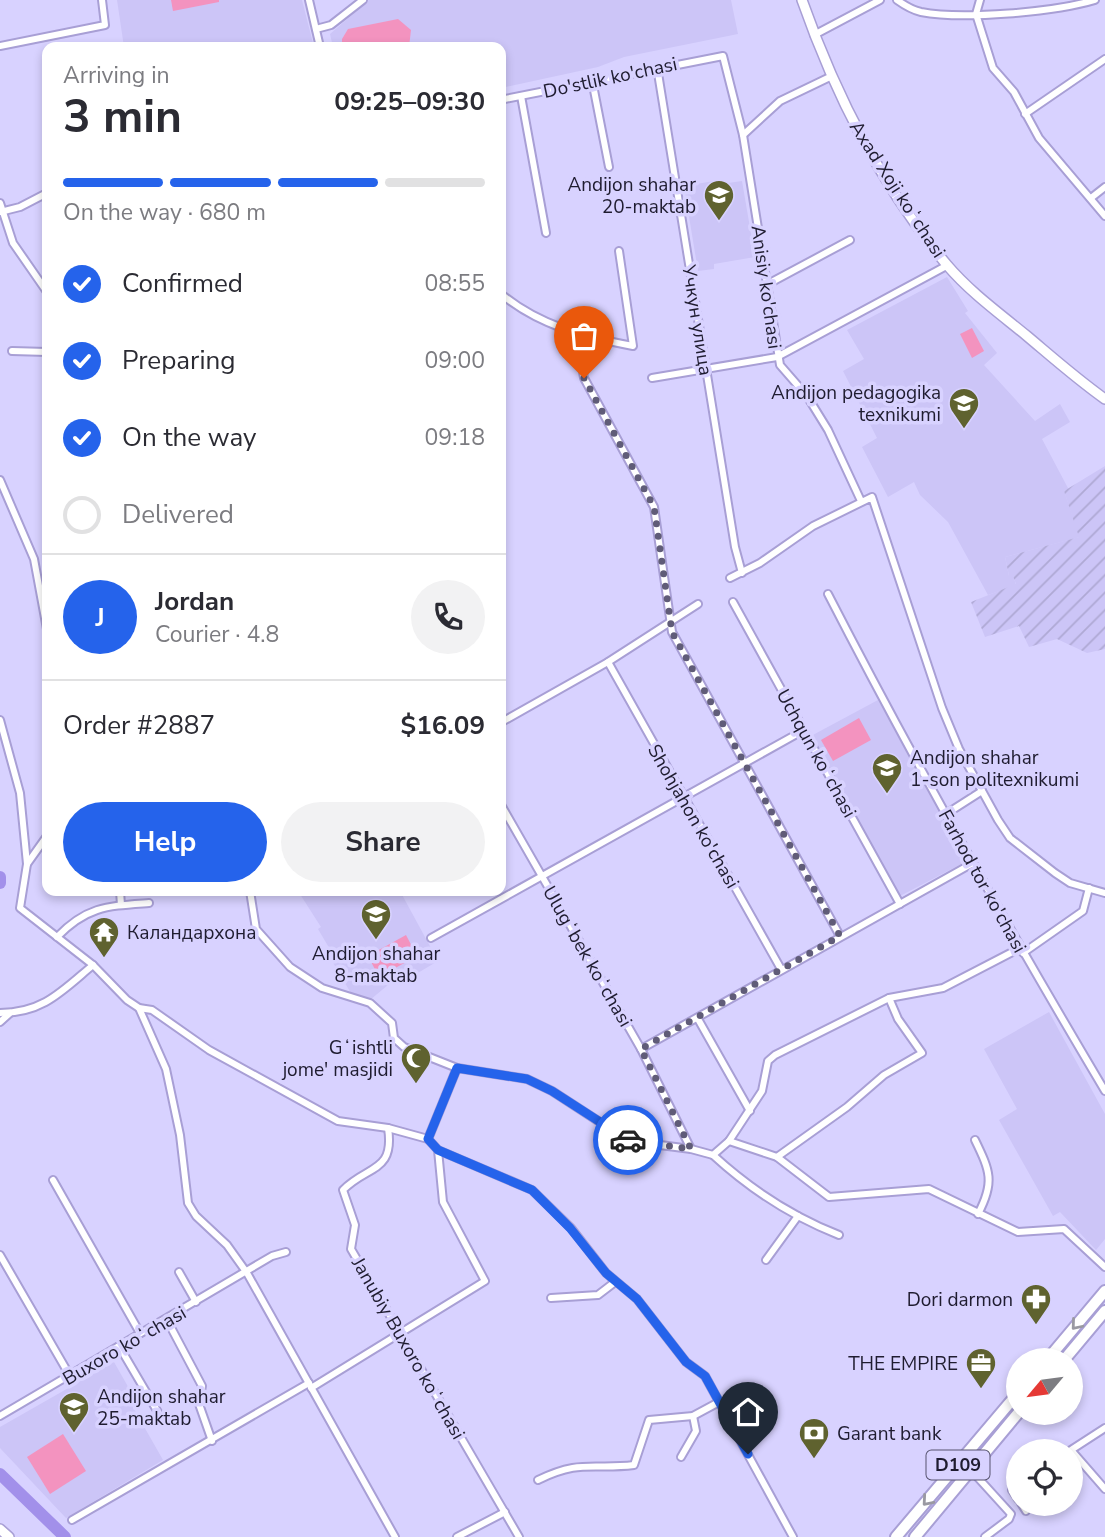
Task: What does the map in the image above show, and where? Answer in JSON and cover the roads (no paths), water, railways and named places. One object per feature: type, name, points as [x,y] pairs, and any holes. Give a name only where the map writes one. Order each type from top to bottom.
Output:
[{"type":"main road","points":[[1057,1348],[1105,1291]]},
{"type":"main road","points":[[1074,1348],[1105,1311]]},
{"type":"main road","name":"D109","points":[[896,1537],[1006,1407]]},
{"type":"main road","name":"D109","points":[[915,1537],[1008,1425]]},
{"type":"street","points":[[0,46],[105,25],[102,0]]},
{"type":"street","points":[[309,0],[319,42]]},
{"type":"street","points":[[316,29],[331,25],[363,0]]},
{"type":"street","name":"Axad Xoji koʻchasi","points":[[802,0],[832,76],[876,160],[948,265],[978,296],[1105,399]]},
{"type":"street","points":[[814,35],[880,0]]},
{"type":"street","points":[[897,0],[922,12],[976,14],[1075,6],[1095,0]]},
{"type":"street","points":[[980,0],[976,14],[993,68],[1014,92],[1039,138],[1105,216]]},
{"type":"street","name":"Do'stlik ko'chasi","points":[[506,99],[721,54]]},
{"type":"street","name":"Anisiy ko'chasi","points":[[721,54],[726,59],[743,135],[768,284],[777,357],[780,365],[807,396],[828,430],[861,501]]},
{"type":"street","points":[[1025,114],[1105,59]]},
{"type":"street","name":"Учкун улица","points":[[657,67],[735,547],[742,573]]},
{"type":"street","points":[[743,135],[780,101],[832,76]]},
{"type":"street","points":[[592,80],[609,167]]},
{"type":"street","points":[[521,96],[546,233]]},
{"type":"street","points":[[1091,198],[1105,187]]},
{"type":"street","points":[[1,212],[20,207],[42,196]]},
{"type":"street","points":[[0,203],[13,243],[42,285]]},
{"type":"street","points":[[768,284],[850,240]]},
{"type":"street","points":[[506,298],[515,306],[577,335],[633,346],[619,251]]},
{"type":"street","points":[[652,378],[777,357],[948,265]]},
{"type":"street","points":[[577,335],[584,378],[654,507],[672,632],[840,936]]},
{"type":"street","points":[[12,351],[42,352]]},
{"type":"street","points":[[0,480],[34,559],[42,602]]},
{"type":"street","points":[[730,578],[742,573],[813,526],[869,497],[874,500],[909,615],[942,708],[959,749],[982,791],[1010,838],[1062,878],[1105,893]]},
{"type":"street","name":"Farhod tor ko'chasi","points":[[828,594],[885,705],[1021,950],[1105,1091]]},
{"type":"street","name":"Uchqun koʻchasi","points":[[733,603],[900,904]]},
{"type":"street","points":[[506,720],[608,662],[698,604]]},
{"type":"street","name":"Shohjahon ko'chasi","points":[[608,662],[781,969]]},
{"type":"street","points":[[0,720],[20,793],[27,864],[19,905],[23,913],[93,965],[139,1007],[166,1069],[180,1135],[188,1203],[196,1216],[227,1245],[247,1273],[395,1537]]},
{"type":"street","points":[[506,895],[804,730]]},
{"type":"street","points":[[946,814],[982,791]]},
{"type":"street","name":"Ulugʻbek koʻchasi","points":[[506,813],[641,1049],[691,1149]]},
{"type":"street","points":[[27,864],[42,843]]},
{"type":"street","points":[[641,1049],[973,863]]},
{"type":"street","points":[[713,1155],[729,1141],[750,1111],[762,1091],[768,1061],[775,1055],[889,998],[943,988],[1021,950],[1083,911],[1089,888]]},
{"type":"street","points":[[120,896],[121,905]]},
{"type":"street","points":[[251,896],[256,929],[290,967],[322,988],[370,1003],[392,1023],[394,1038],[404,1047],[457,1068],[527,1079],[552,1091],[629,1141],[691,1149],[713,1155],[759,1194],[838,1235]]},
{"type":"street","points":[[431,938],[505,896]]},
{"type":"street","points":[[57,937],[82,915],[97,908],[149,903]]},
{"type":"street","points":[[0,1013],[28,1011],[50,1000],[93,965]]},
{"type":"street","points":[[777,1157],[847,1107],[884,1075],[922,1053],[898,1018],[889,998]]},
{"type":"street","points":[[139,1007],[152,1010],[209,1050],[338,1121],[388,1128],[428,1139],[438,1150],[532,1190],[570,1228],[615,1282],[637,1299],[686,1362],[705,1376],[793,1537]]},
{"type":"street","points":[[0,1022],[10,1013]]},
{"type":"street","points":[[698,1019],[750,1111]]},
{"type":"street","points":[[428,1139],[457,1068]]},
{"type":"street","name":"Janubiy Buxoro koʻchasi","points":[[388,1128],[391,1146],[387,1156],[343,1190],[355,1225],[351,1249],[519,1537]]},
{"type":"street","points":[[975,1140],[986,1164],[991,1186],[978,1214]]},
{"type":"street","points":[[729,1141],[777,1157],[829,1197],[929,1189],[1018,1232],[1064,1229],[1105,1267]]},
{"type":"street","points":[[72,1520],[310,1385],[485,1281],[443,1202],[438,1150]]},
{"type":"street","points":[[52,1180],[141,1333]]},
{"type":"street","points":[[766,1260],[798,1216]]},
{"type":"street","name":"Buxoro koʻchasi","points":[[0,1416],[272,1256],[286,1252]]},
{"type":"street","points":[[0,1255],[70,1376]]},
{"type":"street","points":[[178,1272],[196,1302]]},
{"type":"street","points":[[551,1298],[598,1295],[615,1282]]},
{"type":"street","points":[[167,1320],[202,1387],[199,1404],[212,1441]]},
{"type":"street","points":[[119,1346],[159,1414]]},
{"type":"street","points":[[538,1480],[563,1468],[579,1465],[634,1465],[649,1420],[693,1416],[719,1402]]},
{"type":"street","points":[[681,1457],[696,1431],[693,1416]]},
{"type":"street","points":[[1083,1443],[1105,1428]]},
{"type":"street","points":[[1083,1464],[1105,1489]]},
{"type":"street","points":[[971,1470],[1011,1514],[1009,1519],[985,1537]]},
{"type":"street","points":[[457,1537],[505,1512]]},
{"type":"street","points":[[0,1529],[9,1537]]},
{"type":"waterway","points":[[0,877],[0,883]]},
{"type":"waterway","points":[[0,1474],[65,1537]]},
{"type":"place","name":"Andijon shahar 20-maktab","points":[[719,222]]},
{"type":"place","name":"Andijon pedagogika texnikumi","points":[[964,430]]},
{"type":"place","name":"Andijon shahar 1-son politexnikumi","points":[[887,795]]},
{"type":"place","name":"Andijon shahar 8-maktab","points":[[376,941]]},
{"type":"place","name":"Каландархона","points":[[104,959]]},
{"type":"place","name":"Gʻishtli jome' masjidi","points":[[416,1085]]},
{"type":"place","name":"Dori darmon","points":[[1036,1326]]},
{"type":"place","name":"THE EMPIRE","points":[[981,1390]]},
{"type":"place","name":"Andijon shahar 25-maktab","points":[[74,1434]]},
{"type":"place","name":"Garant bank","points":[[814,1460]]}]
